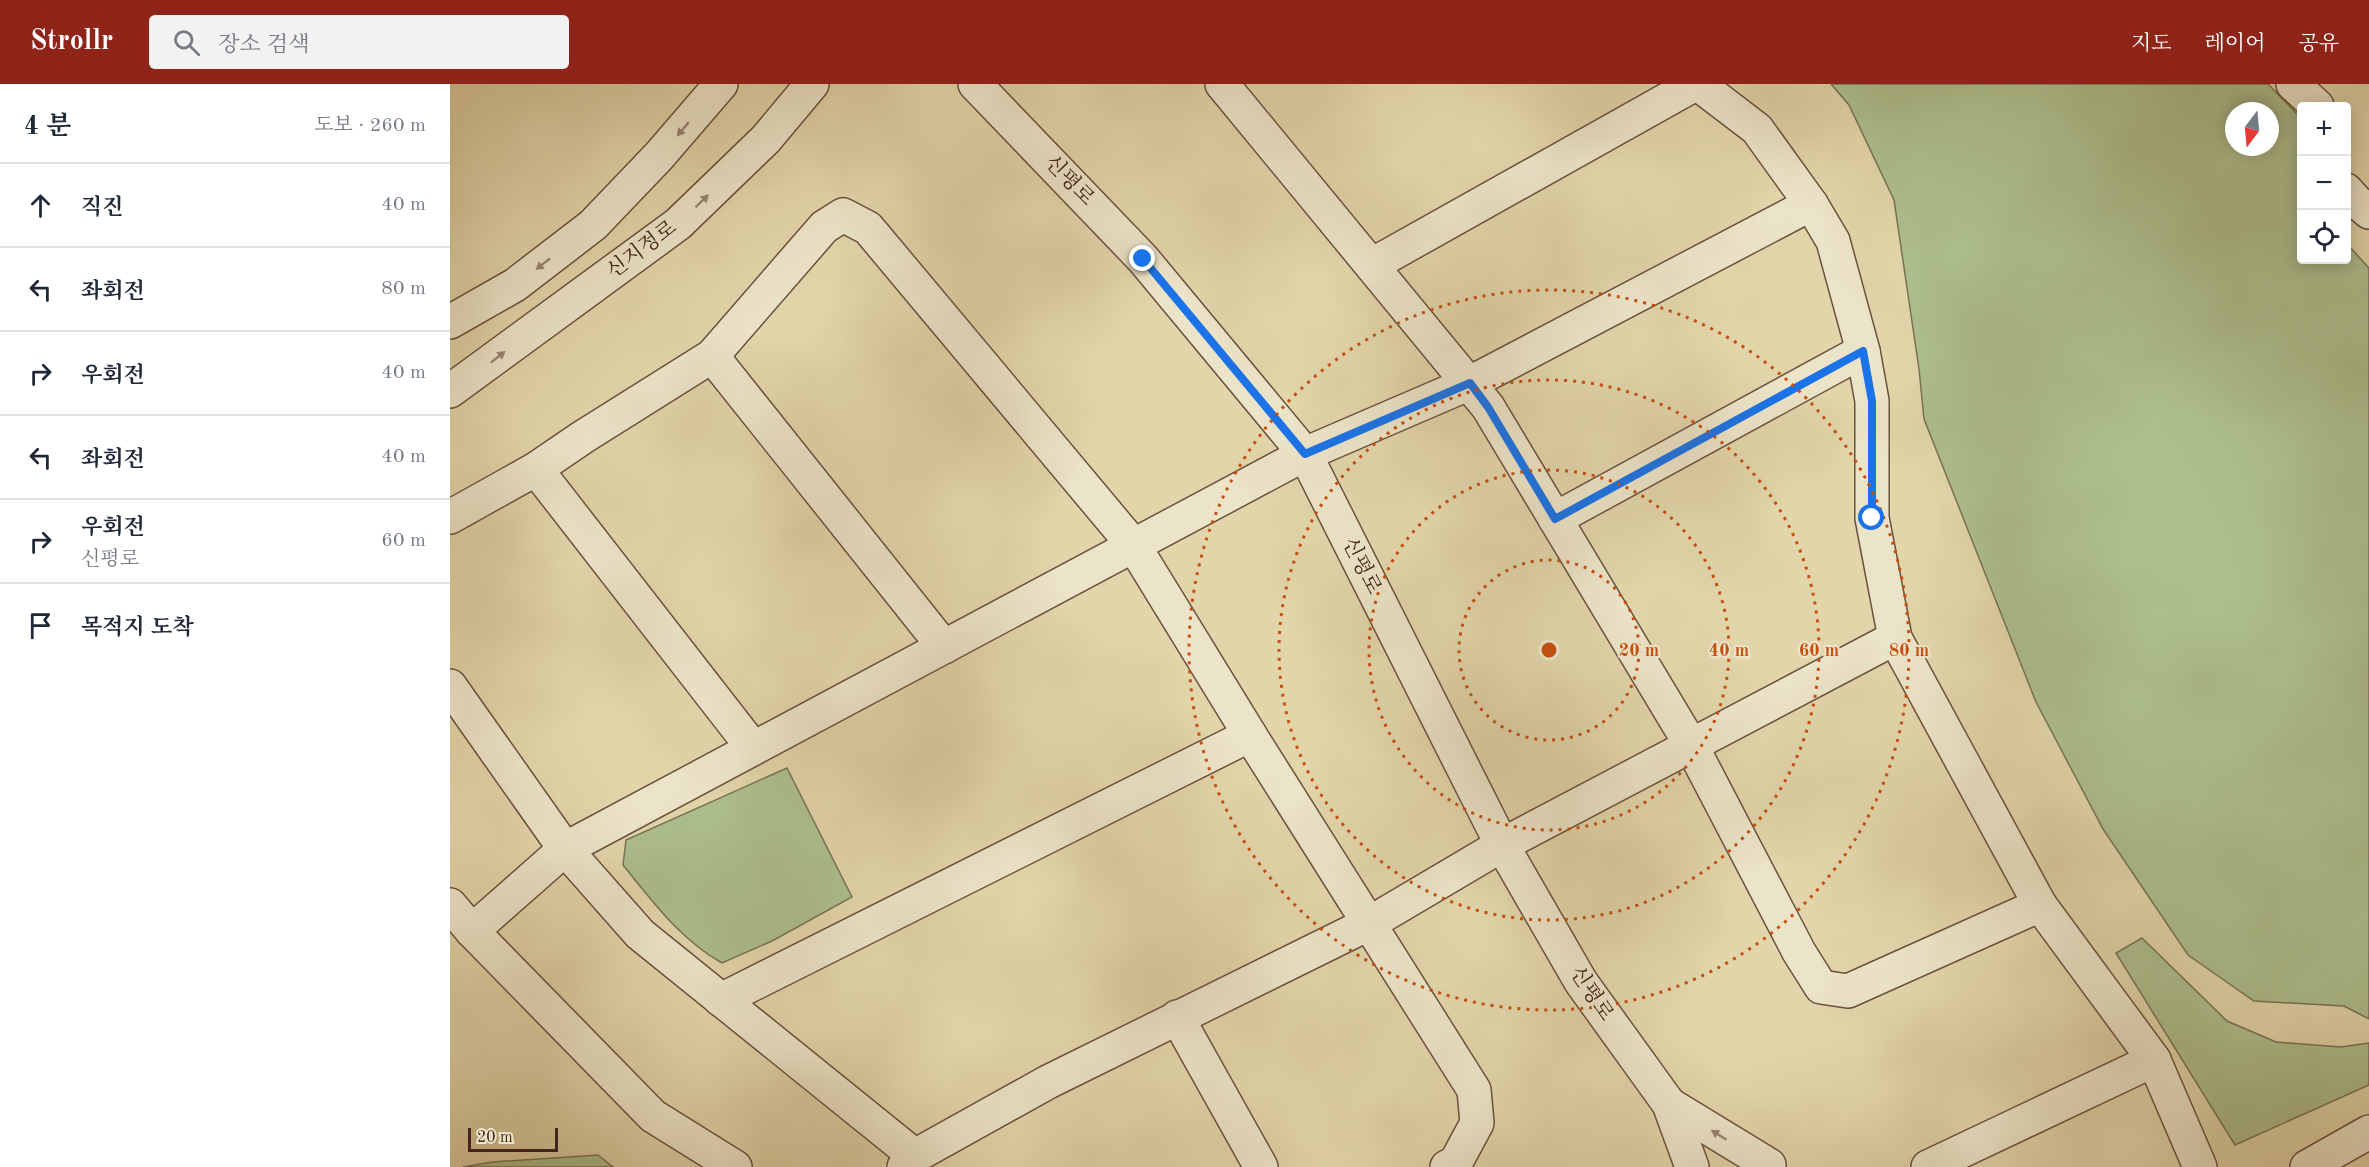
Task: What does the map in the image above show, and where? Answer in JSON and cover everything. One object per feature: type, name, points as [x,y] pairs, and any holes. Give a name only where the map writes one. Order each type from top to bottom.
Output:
[{"type":"street","points":[[450,322],[515,285],[593,225],[659,156],[721,84]]},
{"type":"street","name":"신지정로","points":[[450,391],[678,224],[766,139],[812,84]]},
{"type":"street","name":"신평로","points":[[975,84],[1143,259],[1305,454],[1502,845],[1581,982],[1670,1104]]},
{"type":"street","points":[[1222,84],[1488,407],[1691,745],[1799,952],[1821,987],[1848,991],[2040,905]]},
{"type":"street","points":[[1372,266],[1696,84],[1757,129],[1811,204],[1833,241],[1863,351],[1872,401],[1872,518],[1895,638],[2040,905],[2154,1060],[2200,1167]]},
{"type":"street","points":[[2293,84],[2313,102]]},
{"type":"street","points":[[2351,195],[2369,212]]},
{"type":"street","points":[[472,931],[565,849],[1305,454],[1470,383],[1811,204]]},
{"type":"street","points":[[450,517],[536,469],[584,436],[712,356],[824,227],[843,215],[868,228],[1134,546],[1250,735],[1474,1090],[1477,1123],[1456,1162],[1447,1167]]},
{"type":"street","points":[[1555,519],[1863,351]]},
{"type":"street","points":[[712,356],[944,647]]},
{"type":"street","points":[[536,469],[753,748]]},
{"type":"street","points":[[450,686],[565,849],[640,934],[910,1161],[1048,1082],[1370,923],[1502,845],[1895,638]]},
{"type":"street","points":[[721,1000],[1250,735]]},
{"type":"street","points":[[450,905],[472,931],[653,1116],[735,1167]]},
{"type":"street","points":[[1177,1017],[1261,1167]]},
{"type":"street","points":[[1928,1167],[2154,1060]]},
{"type":"street","points":[[1670,1104],[1764,1166]]},
{"type":"street","points":[[1670,1104],[1692,1167]]},
{"type":"street","points":[[2307,1167],[2369,1132]]},
{"type":"green space","points":[[1831,84],[2268,84],[2297,114],[2297,264],[2351,264],[2351,248],[2369,268],[2369,1019],[2344,1006],[2254,1001],[2188,955],[2103,829],[2036,702],[1924,419],[1919,369],[1894,200],[1849,105]]},
{"type":"green space","points":[[787,768],[852,897],[772,941],[722,963],[680,931],[656,906],[623,865],[626,840]]},
{"type":"green space","points":[[2142,938],[2227,1021],[2276,1042],[2341,1047],[2369,1043],[2369,1085],[2235,1145],[2116,953]]},
{"type":"green space","points":[[598,1155],[613,1167],[463,1167],[492,1162]]},
{"type":"route","points":[[1143,259],[1305,454],[1470,383],[1488,407],[1555,519],[1863,351],[1872,401],[1872,518]]}]
